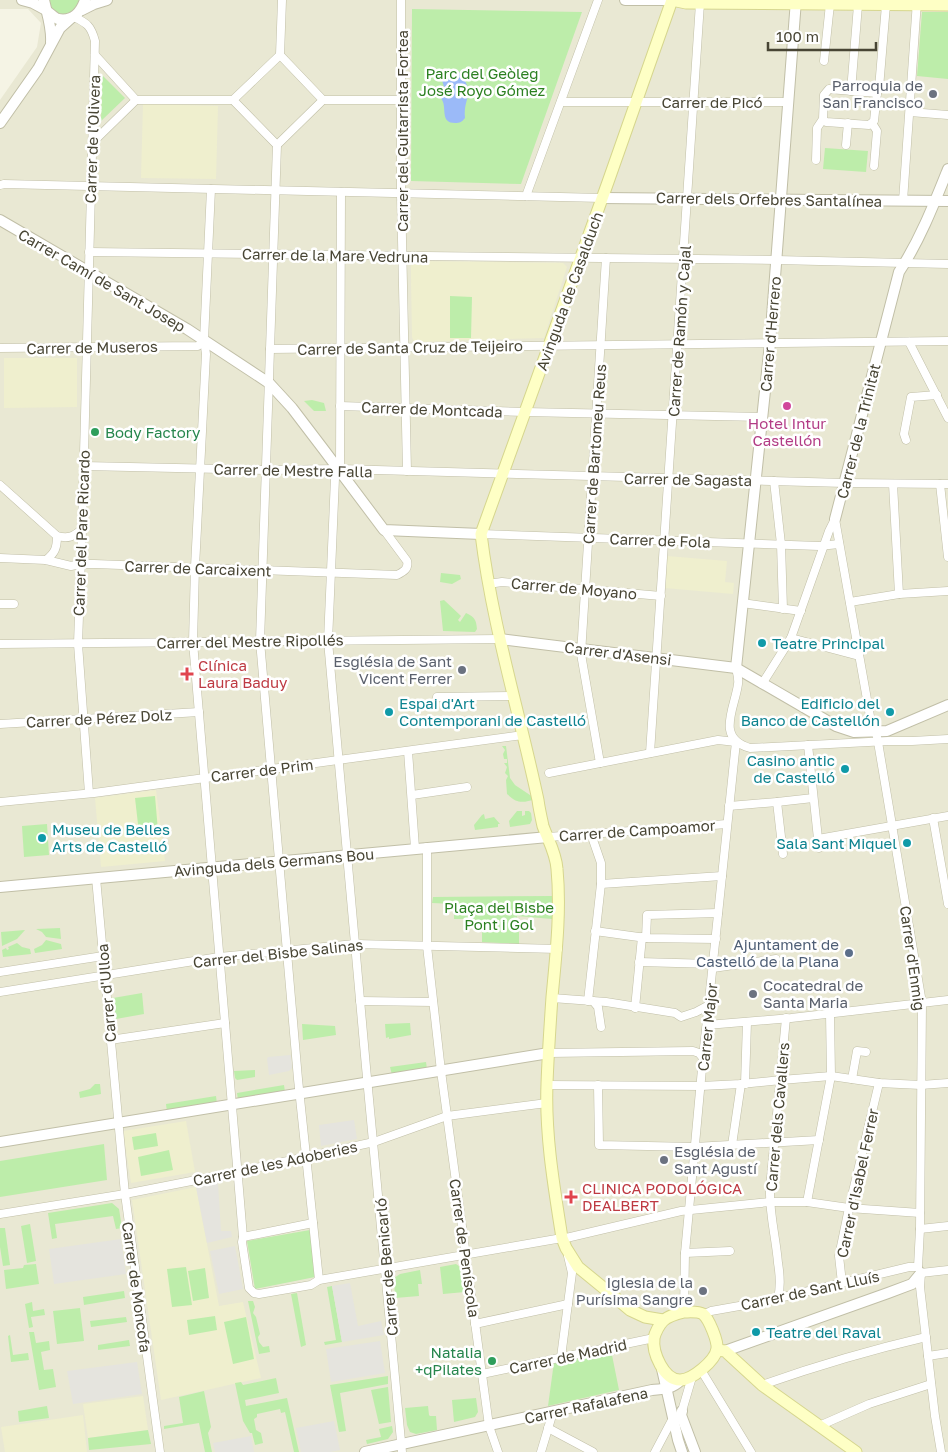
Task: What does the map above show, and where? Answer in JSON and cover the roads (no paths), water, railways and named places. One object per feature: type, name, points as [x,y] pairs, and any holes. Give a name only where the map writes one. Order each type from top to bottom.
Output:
[{"type":"main road","points":[[672,0],[686,3],[796,2],[858,5],[917,3],[948,5]]},
{"type":"main road","name":"Avinguda de Casalduch","points":[[563,1242],[551,1167],[546,1085],[552,998],[558,949],[557,867],[544,826],[513,696],[488,584],[481,534],[672,0]]},
{"type":"main road","points":[[563,1242],[578,1267],[630,1310],[645,1317],[663,1320]]},
{"type":"main road","points":[[721,1351],[691,1376],[670,1378],[662,1369],[655,1349],[654,1338],[663,1320],[684,1312],[703,1314],[710,1323],[721,1351],[762,1385],[856,1452]]},
{"type":"street","points":[[22,0],[46,7],[58,18],[72,18]]},
{"type":"street","points":[[0,124],[38,69],[60,28],[84,5],[106,0]]},
{"type":"street","points":[[93,142],[136,100],[233,100],[280,55],[282,0]]},
{"type":"street","name":"Carrer del Guitarrista Fortea","points":[[401,0],[401,193],[407,472]]},
{"type":"street","points":[[526,196],[598,0]]},
{"type":"street","points":[[625,0],[672,0]]},
{"type":"street","name":"Carrer d'Herrero","points":[[736,668],[770,344],[796,2]]},
{"type":"street","name":"Carrer de Ramón y Cajal","points":[[650,753],[700,3]]},
{"type":"street","points":[[903,201],[917,3]]},
{"type":"street","points":[[824,60],[830,4]]},
{"type":"street","points":[[851,91],[858,5]]},
{"type":"street","points":[[823,119],[826,122],[848,124],[869,125],[874,122],[879,88],[886,5]]},
{"type":"street","points":[[46,7],[52,33],[51,45]]},
{"type":"street","name":"Carrer de l'Olivera","points":[[72,18],[87,23],[95,41],[88,272]]},
{"type":"street","points":[[95,55],[136,100]]},
{"type":"street","points":[[280,55],[323,100]]},
{"type":"street","points":[[816,160],[817,128],[823,119],[824,95],[826,92],[829,89],[877,93]]},
{"type":"street","points":[[233,100],[277,145]]},
{"type":"street","points":[[319,1280],[298,1079],[260,641],[277,145],[323,100],[401,100]]},
{"type":"street","name":"Carrer de Picó","points":[[561,102],[788,102]]},
{"type":"street","points":[[910,112],[948,115]]},
{"type":"street","points":[[872,123],[877,131],[874,166]]},
{"type":"street","points":[[846,145],[848,124]]},
{"type":"street","name":"Carrer de la Trinitat","points":[[762,684],[791,638],[828,531],[835,519],[899,272],[935,201],[948,169]]},
{"type":"street","points":[[1,184],[602,198]]},
{"type":"street","points":[[211,189],[204,340],[206,354],[193,642],[242,1242],[249,1288],[254,1293],[259,1294],[311,1285],[319,1280],[466,1254],[563,1242],[689,1211],[770,1202],[806,1202],[849,1208],[920,1213]]},
{"type":"street","name":"Carrer de Benicarló","points":[[341,192],[340,470],[335,478],[328,641],[402,1448]]},
{"type":"street","name":"Carrer dels Orfebres Santalínea","points":[[602,198],[948,201]]},
{"type":"street","name":"Carrer Camí de Sant Josep","points":[[0,220],[187,329],[270,383],[292,408],[384,530]]},
{"type":"street","name":"Carrer de la Mare Vedruna","points":[[89,252],[776,260],[948,264]]},
{"type":"street","name":"Carrer de Bartomeu Reus","points":[[600,763],[581,649],[606,258]]},
{"type":"street","name":"Carrer del Pare Ricardo","points":[[88,272],[78,644],[89,793]]},
{"type":"street","points":[[183,346],[187,329]]},
{"type":"street","name":"Carrer de Museros","points":[[0,348],[198,346],[204,340]]},
{"type":"street","name":"Carrer de la Trinitat","points":[[881,342],[948,341]]},
{"type":"street","name":"Carrer de Santa Cruz de Teijeiro","points":[[270,349],[881,342]]},
{"type":"street","points":[[909,342],[948,418]]},
{"type":"street","points":[[906,440],[904,434],[910,397],[936,395]]},
{"type":"street","name":"Carrer de Montcada","points":[[340,406],[762,418]]},
{"type":"street","name":"Carrer de Mestre Falla","points":[[84,466],[502,474]]},
{"type":"street","name":"Carrer de Sagasta","points":[[502,474],[774,482],[944,484]]},
{"type":"street","points":[[774,482],[781,544],[783,609]]},
{"type":"street","points":[[892,484],[899,594]]},
{"type":"street","points":[[944,484],[948,557]]},
{"type":"street","points":[[0,486],[57,536],[66,539],[74,536],[82,529]]},
{"type":"street","name":"Carrer de la Trinitat","points":[[835,519],[871,722],[877,737]]},
{"type":"street","points":[[384,530],[481,534]]},
{"type":"street","name":"Carrer de Carcaixent","points":[[0,558],[46,560],[71,566],[80,564],[196,567],[397,576],[408,565],[384,530]]},
{"type":"street","name":"Carrer de Fola","points":[[481,534],[823,546],[839,544]]},
{"type":"street","points":[[46,560],[57,547],[57,536]]},
{"type":"street","name":"Carrer de Moyano","points":[[488,584],[502,582],[661,596]]},
{"type":"street","points":[[850,602],[899,594],[948,591]]},
{"type":"street","points":[[742,603],[801,611]]},
{"type":"street","points":[[0,604],[14,604]]},
{"type":"street","name":"Carrer del Mestre Ripollés","points":[[0,644],[500,638]]},
{"type":"street","name":"Carrer d'Asensi","points":[[500,638],[736,668]]},
{"type":"street","points":[[791,638],[859,656]]},
{"type":"street","points":[[736,668],[836,726],[877,737],[912,741],[948,739]]},
{"type":"street","points":[[736,668],[739,682],[729,721],[729,729],[731,736],[736,742],[750,748],[841,743],[877,737],[948,705]]},
{"type":"street","points":[[437,697],[513,696]]},
{"type":"street","name":"Carrer de Pérez Dolz","points":[[0,724],[199,712]]},
{"type":"street","name":"Carrer de Prim","points":[[0,802],[89,793],[523,735]]},
{"type":"street","name":"Carrer d'Enmig","points":[[877,737],[922,1003],[920,1287],[941,1452]]},
{"type":"street","points":[[548,773],[718,740],[736,742]]},
{"type":"street","name":"Carrer Major","points":[[684,1312],[685,1253],[736,742]]},
{"type":"street","points":[[808,745],[819,848]]},
{"type":"street","points":[[408,751],[415,848]]},
{"type":"street","points":[[412,795],[467,787]]},
{"type":"street","points":[[729,806],[813,798]]},
{"type":"street","points":[[778,802],[783,854]]},
{"type":"street","points":[[818,839],[948,816]]},
{"type":"street","points":[[933,818],[948,904]]},
{"type":"street","name":"Carrer de Campoamor","points":[[548,837],[727,824]]},
{"type":"street","points":[[590,1001],[595,931],[601,884],[600,862],[591,834]]},
{"type":"street","name":"Avinguda dels Germans Bou","points":[[0,887],[548,837]]},
{"type":"street","name":"Carrer de Peníscola","points":[[428,847],[427,946],[433,1002],[489,1426],[498,1452]]},
{"type":"street","points":[[601,884],[722,876]]},
{"type":"street","name":"Carrer d'Ulloa","points":[[96,878],[118,1123]]},
{"type":"street","points":[[635,1008],[639,962],[647,915],[718,913]]},
{"type":"street","points":[[595,931],[644,938],[716,939]]},
{"type":"street","name":"Carrer del Bisbe Salinas","points":[[0,992],[219,957],[355,944],[558,949]]},
{"type":"street","points":[[0,972],[103,956]]},
{"type":"street","points":[[639,962],[713,966],[776,959]]},
{"type":"street","points":[[552,998],[590,1001],[681,1016],[696,1012],[709,1005]]},
{"type":"street","points":[[707,1025],[948,1000]]},
{"type":"street","points":[[360,1001],[433,1002]]},
{"type":"street","points":[[590,1001],[598,1007],[601,1027]]},
{"type":"street","points":[[806,1202],[832,1076],[830,1013]]},
{"type":"street","name":"Carrer dels Cavallers","points":[[778,1298],[781,1287],[770,1202],[786,1018]]},
{"type":"street","points":[[732,1145],[743,1084],[747,1022]]},
{"type":"street","points":[[110,1040],[225,1023]]},
{"type":"street","points":[[0,1142],[549,1053],[693,1050],[703,1058]]},
{"type":"street","points":[[852,1079],[857,1051],[866,1052]]},
{"type":"street","points":[[546,1085],[701,1086],[832,1076],[879,1083],[922,1085],[948,1083]]},
{"type":"street","name":"Carrer d'Isabel Ferrer","points":[[842,1283],[839,1256],[879,1083]]},
{"type":"street","points":[[598,1085],[599,1145],[695,1147],[819,1140]]},
{"type":"street","name":"Carrer de les Adoberies","points":[[0,1214],[125,1194],[374,1142],[447,1116],[547,1103]]},
{"type":"street","name":"Carrer de Moncofa","points":[[118,1123],[125,1194],[160,1452]]},
{"type":"street","points":[[242,1237],[313,1222]]},
{"type":"street","points":[[920,1229],[948,1226]]},
{"type":"street","points":[[561,1357],[572,1273],[563,1242]]},
{"type":"street","points":[[685,1253],[730,1251]]},
{"type":"street","name":"Carrer de Sant Lluís","points":[[703,1314],[909,1267],[920,1270],[948,1270]]},
{"type":"street","points":[[721,1351],[912,1284],[920,1270]]},
{"type":"street","points":[[475,1324],[568,1304]]},
{"type":"street","points":[[762,1385],[806,1369],[926,1336]]},
{"type":"street","name":"Carrer de Madrid","points":[[482,1374],[654,1338]]},
{"type":"street","points":[[928,1356],[948,1353]]},
{"type":"street","points":[[662,1369],[672,1418],[682,1452]]},
{"type":"street","points":[[691,1376],[681,1415],[695,1452]]},
{"type":"street","points":[[691,1376],[751,1452]]},
{"type":"street","name":"Carrer Rafalafena","points":[[365,1452],[402,1448],[489,1426],[652,1390],[666,1389],[691,1376]]},
{"type":"street","points":[[819,1426],[869,1404],[931,1384]]},
{"type":"street","points":[[541,1452],[553,1412]]},
{"type":"street","points":[[655,1452],[672,1418]]},
{"type":"street","points":[[548,1428],[593,1452]]},
{"type":"water","points":[[459,72],[467,86],[468,95],[465,118],[461,122],[455,123],[448,121],[446,118],[443,102],[439,94],[444,87],[442,80]]},
{"type":"place","name":"Parroquia de San Francisco","points":[[933,94]]},
{"type":"place","name":"Hotel Intur Castellón","points":[[787,406]]},
{"type":"place","name":"Body Factory","points":[[95,432]]},
{"type":"place","name":"Teatre Principal","points":[[762,643]]},
{"type":"place","name":"Església de Sant Vicent Ferrer","points":[[462,670]]},
{"type":"place","name":"Clínica Laura Baduy","points":[[187,674]]},
{"type":"place","name":"Espai d'Art Contemporani de Castelló","points":[[389,712]]},
{"type":"place","name":"Edificio del Banco de Castellón","points":[[890,712]]},
{"type":"place","name":"Casino antic de Castelló","points":[[845,769]]},
{"type":"place","name":"Museu de Belles Arts de Castelló","points":[[42,838]]},
{"type":"place","name":"Sala Sant Miquel","points":[[907,843]]},
{"type":"place","name":"Ajuntament de Castelló de la Plana","points":[[849,953]]},
{"type":"place","name":"Cocatedral de Santa Maria","points":[[753,994]]},
{"type":"place","name":"Església de Sant Agustí","points":[[664,1160]]},
{"type":"place","name":"CLINICA PODOLÓGICA DEALBERT","points":[[571,1197]]},
{"type":"place","name":"Iglesia de la Purísima Sangre","points":[[703,1291]]},
{"type":"place","name":"Teatre del Raval","points":[[756,1332]]},
{"type":"place","name":"Natalia +qPilates","points":[[492,1361]]},
{"type":"park label","name":"Parc del Geòleg José Royo Gómez","points":[[482,82]]},
{"type":"park label","name":"Plaça del Bisbe Pont i Gol","points":[[499,916]]}]
